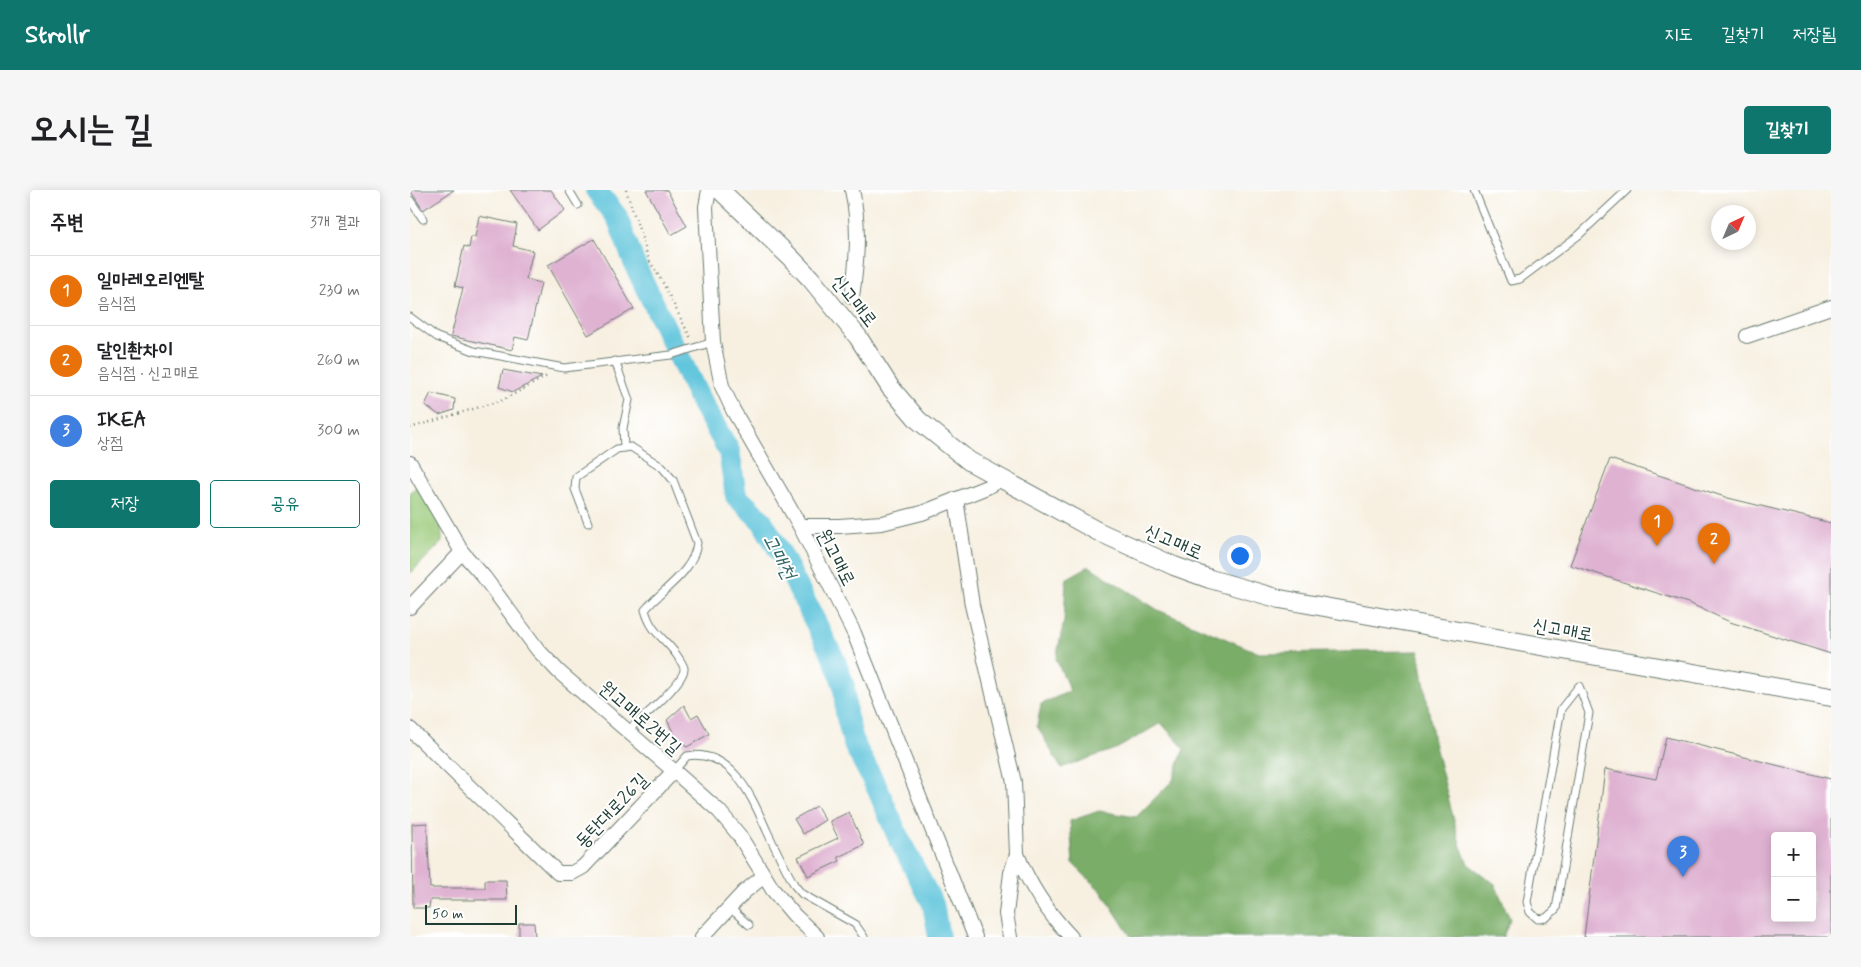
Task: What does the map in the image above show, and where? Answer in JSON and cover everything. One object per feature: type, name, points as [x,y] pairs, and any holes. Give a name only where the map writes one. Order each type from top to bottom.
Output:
[{"type":"street","name":"원고매로","points":[[710,190],[706,208],[713,342],[722,386],[733,410],[800,526],[854,633],[975,937]]},
{"type":"street","name":"신고매로","points":[[720,190],[811,278],[858,338],[890,387],[918,420],[969,461],[1097,531],[1174,566],[1246,590],[1280,598],[1575,653],[1831,697]]},
{"type":"street","points":[[852,190],[855,202],[857,233],[852,297]]},
{"type":"street","points":[[1747,336],[1831,307]]},
{"type":"street","name":"원고매로2번길","points":[[410,463],[462,552],[538,650],[559,672],[674,771]]},
{"type":"street","points":[[800,526],[882,523],[922,513],[997,483],[1001,479]]},
{"type":"street","points":[[956,499],[972,605],[1014,782],[1017,854],[1026,877],[1070,937]]},
{"type":"street","points":[[410,607],[462,552]]},
{"type":"street","name":"동탄대로26길","points":[[410,729],[558,873],[572,873],[583,867],[674,771],[719,811],[739,835],[773,890],[794,915],[817,937]]},
{"type":"street","points":[[1010,937],[1006,914],[1011,873],[1017,854]]},
{"type":"street","points":[[702,937],[744,892],[764,876]]},
{"type":"lane","points":[[569,190],[578,205]]},
{"type":"lane","points":[[1474,190],[1511,281],[1520,279],[1579,235],[1628,190]]},
{"type":"lane","points":[[410,200],[423,219]]},
{"type":"lane","points":[[410,317],[437,337],[474,351],[564,368],[671,356],[713,342]]},
{"type":"lane","points":[[615,362],[629,400],[624,428],[624,448]]},
{"type":"lane","points":[[588,523],[575,489],[576,477],[617,449],[630,447],[662,467],[673,480],[696,543],[695,554],[690,563],[677,579],[645,610],[649,624],[676,654],[684,667],[682,678],[628,731]]},
{"type":"lane","points":[[1579,686],[1589,713],[1556,909],[1546,918],[1538,919],[1530,912],[1527,902],[1559,718],[1561,709],[1579,686]]},
{"type":"lane","name":"원고매로2번길","points":[[674,771],[687,756],[696,755],[713,759],[734,773],[747,788],[795,886],[802,894],[855,924],[864,937]]},
{"type":"lane","points":[[730,908],[750,925]]},
{"type":"path","points":[[626,190],[649,260],[663,283],[694,349]]},
{"type":"path","points":[[410,428],[503,400],[564,368]]},
{"type":"green space","points":[[417,486],[441,520],[442,542],[410,574],[410,493]]},
{"type":"green space","points":[[1089,566],[1158,610],[1259,653],[1419,651],[1434,742],[1460,844],[1468,864],[1495,884],[1510,919],[1503,937],[1131,937],[1102,892],[1073,864],[1070,821],[1099,811],[1136,817],[1173,780],[1184,748],[1161,723],[1118,748],[1061,768],[1037,726],[1041,704],[1070,691],[1056,659],[1064,621],[1066,579]]},
{"type":"building","points":[[410,190],[454,190],[423,210]]},
{"type":"building","points":[[510,190],[551,190],[565,210],[538,230]]},
{"type":"building","points":[[646,190],[667,190],[687,226],[671,235]]},
{"type":"building","points":[[479,216],[517,224],[513,246],[533,251],[526,279],[541,283],[528,340],[515,337],[512,350],[451,336],[463,288],[455,286],[464,246],[469,248],[471,237],[475,237]]},
{"type":"building","points":[[594,239],[634,309],[588,335],[548,265]]},
{"type":"building","points":[[503,370],[542,377],[513,392],[499,387]]},
{"type":"building","points":[[431,393],[455,399],[454,410],[439,415],[425,405]]},
{"type":"building","points":[[1610,459],[1728,498],[1831,523],[1831,654],[1730,622],[1691,604],[1570,565]]},
{"type":"building","points":[[684,705],[691,718],[698,714],[709,734],[687,747],[677,740],[667,720]]},
{"type":"building","points":[[1666,737],[1831,779],[1831,937],[1584,937],[1605,769],[1656,779]]},
{"type":"building","points":[[817,806],[825,820],[803,834],[794,819]]},
{"type":"building","points":[[849,812],[864,845],[838,857],[840,861],[808,876],[798,857],[838,838],[830,821]]},
{"type":"building","points":[[427,823],[430,888],[485,888],[485,880],[506,880],[507,900],[430,900],[429,908],[413,908],[412,824]]},
{"type":"building","points":[[519,923],[534,923],[535,937],[519,937]]},
{"type":"waterway","name":"고매천","points":[[596,190],[617,217],[635,265],[700,400],[729,451],[736,496],[762,521],[780,552],[835,661],[844,686],[846,714],[854,744],[878,790],[899,839],[933,904],[939,937]]},
{"type":"place","name":"일마레오리엔탈","points":[[1657,546]]},
{"type":"place","name":"달인촨차이","points":[[1714,564]]},
{"type":"place","name":"IKEA","points":[[1683,877]]}]
